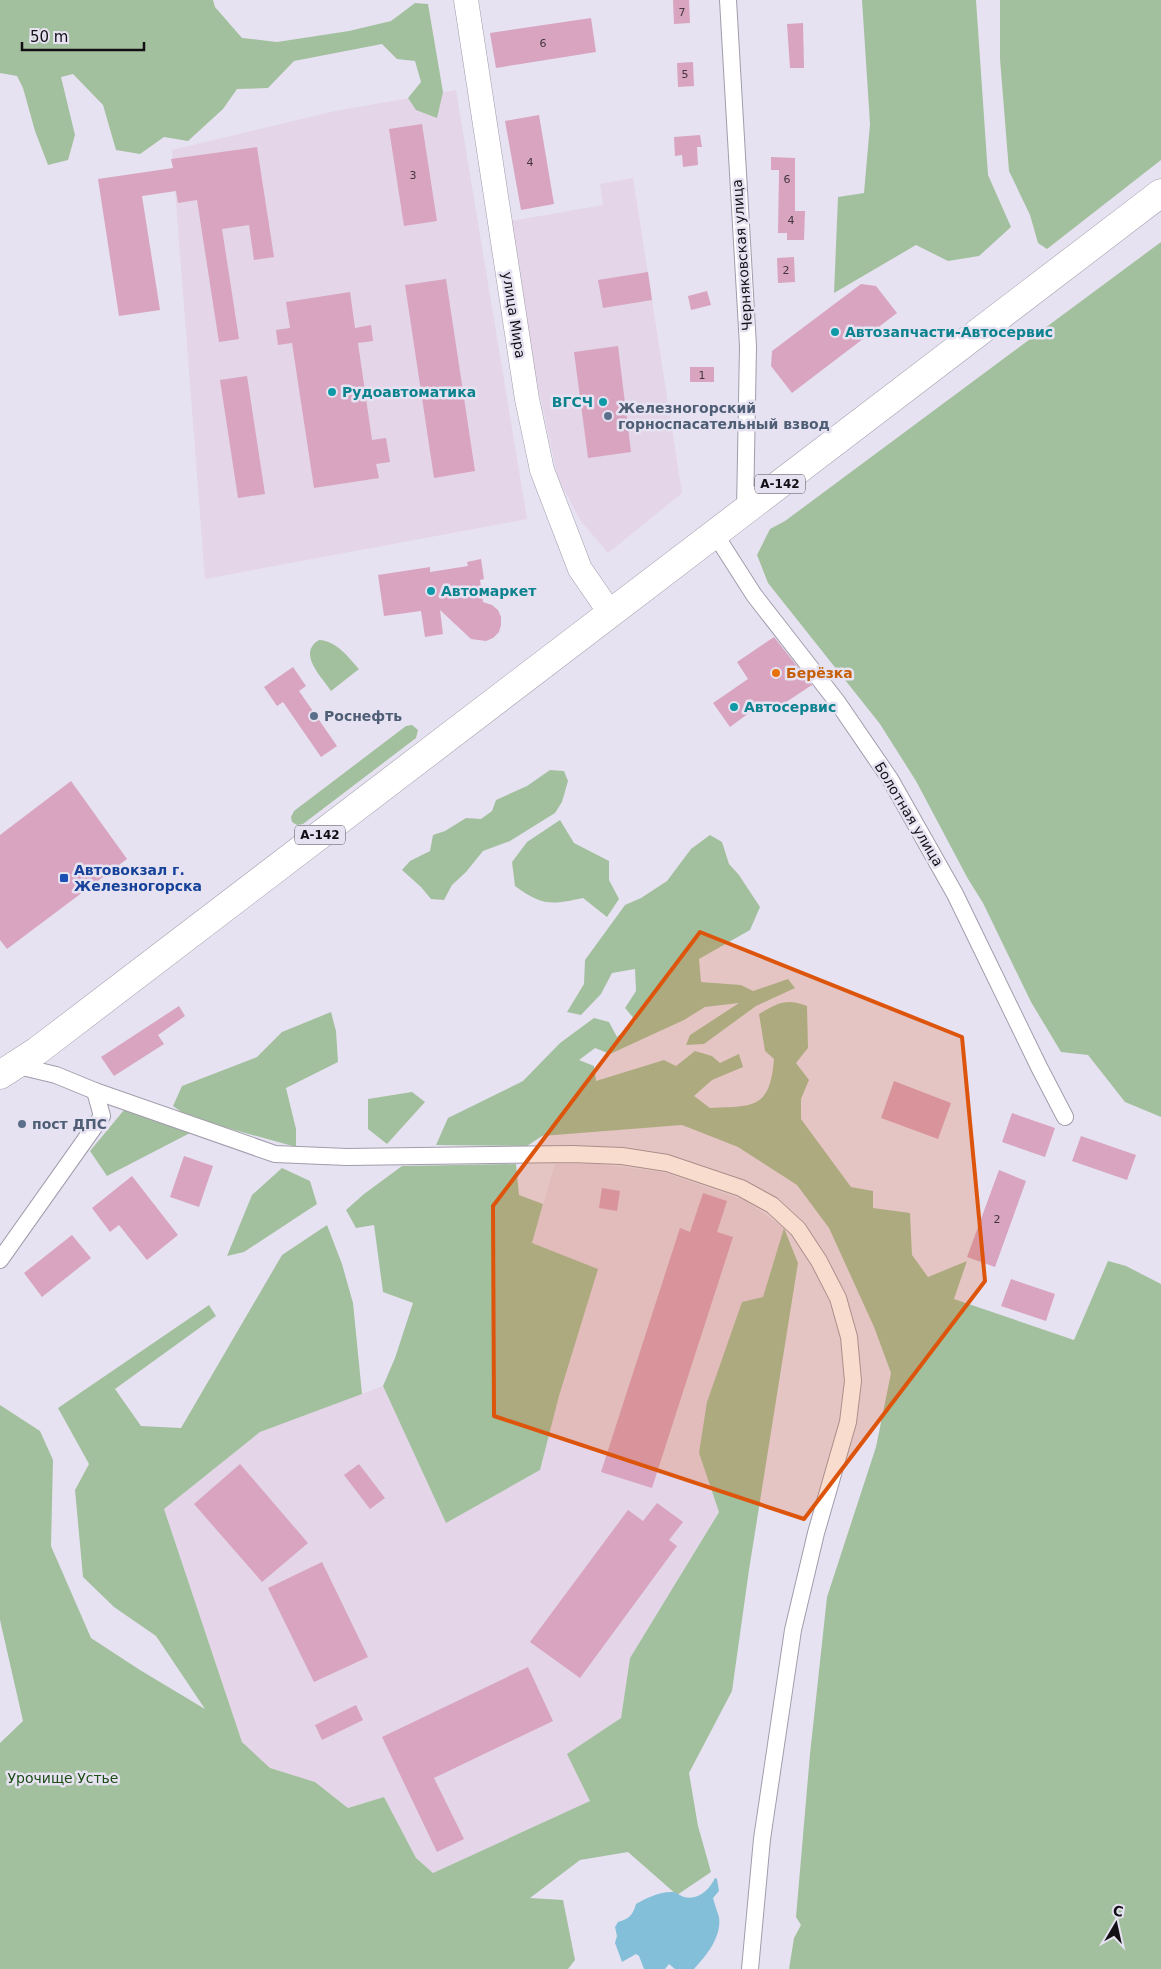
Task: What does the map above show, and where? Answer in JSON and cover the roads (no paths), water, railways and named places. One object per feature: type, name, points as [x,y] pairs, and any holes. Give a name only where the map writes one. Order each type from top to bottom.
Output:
[{"type":"highway","name":"А-142","points":[[5,1066],[37,1051],[1161,193]]},
{"type":"main road","name":"улица Мира","points":[[466,0],[527,399],[542,470],[580,569],[611,614]]},
{"type":"street","name":"Черняковская улица","points":[[728,0],[748,346],[745,511]]},
{"type":"street","name":"Болотная улица","points":[[715,534],[754,595],[838,703],[890,779],[955,894],[1034,1059],[1065,1117]]},
{"type":"street","points":[[5,1066],[56,1075],[275,1154],[347,1157],[572,1154],[622,1156],[667,1163],[741,1188],[772,1205],[798,1229],[819,1261],[838,1298],[849,1337],[853,1381],[848,1422],[816,1533],[793,1630],[762,1839],[750,1969]]},
{"type":"street","points":[[0,1260],[102,1116],[96,1091]]},
{"type":"water","points":[[715,1878],[717,1879],[719,1891],[713,1898],[719,1917],[718,1932],[712,1946],[694,1969],[675,1969],[669,1964],[665,1969],[644,1969],[639,1956],[636,1954],[622,1962],[615,1943],[617,1936],[615,1927],[618,1922],[630,1916],[636,1904],[654,1895],[669,1892],[689,1898],[699,1896],[707,1890]]},
{"type":"place","name":"Автозапчасти-Автосервис","points":[[835,332]]},
{"type":"place","name":"Рудоавтоматика","points":[[332,392]]},
{"type":"place","name":"ВГСЧ","points":[[603,402]]},
{"type":"place","name":"Железногорский горноспасательный взвод","points":[[608,416]]},
{"type":"place","name":"Автомаркет","points":[[431,591]]},
{"type":"place","name":"Берёзка","points":[[776,673]]},
{"type":"place","name":"Автосервис","points":[[734,707]]},
{"type":"place","name":"Роснефть","points":[[314,716]]},
{"type":"place","name":"Автовокзал г. Железногорска","points":[[64,878]]},
{"type":"place","name":"пост ДПС","points":[[22,1124]]},
{"type":"park label","name":"Урочище Устье","points":[[63,1778]]}]
